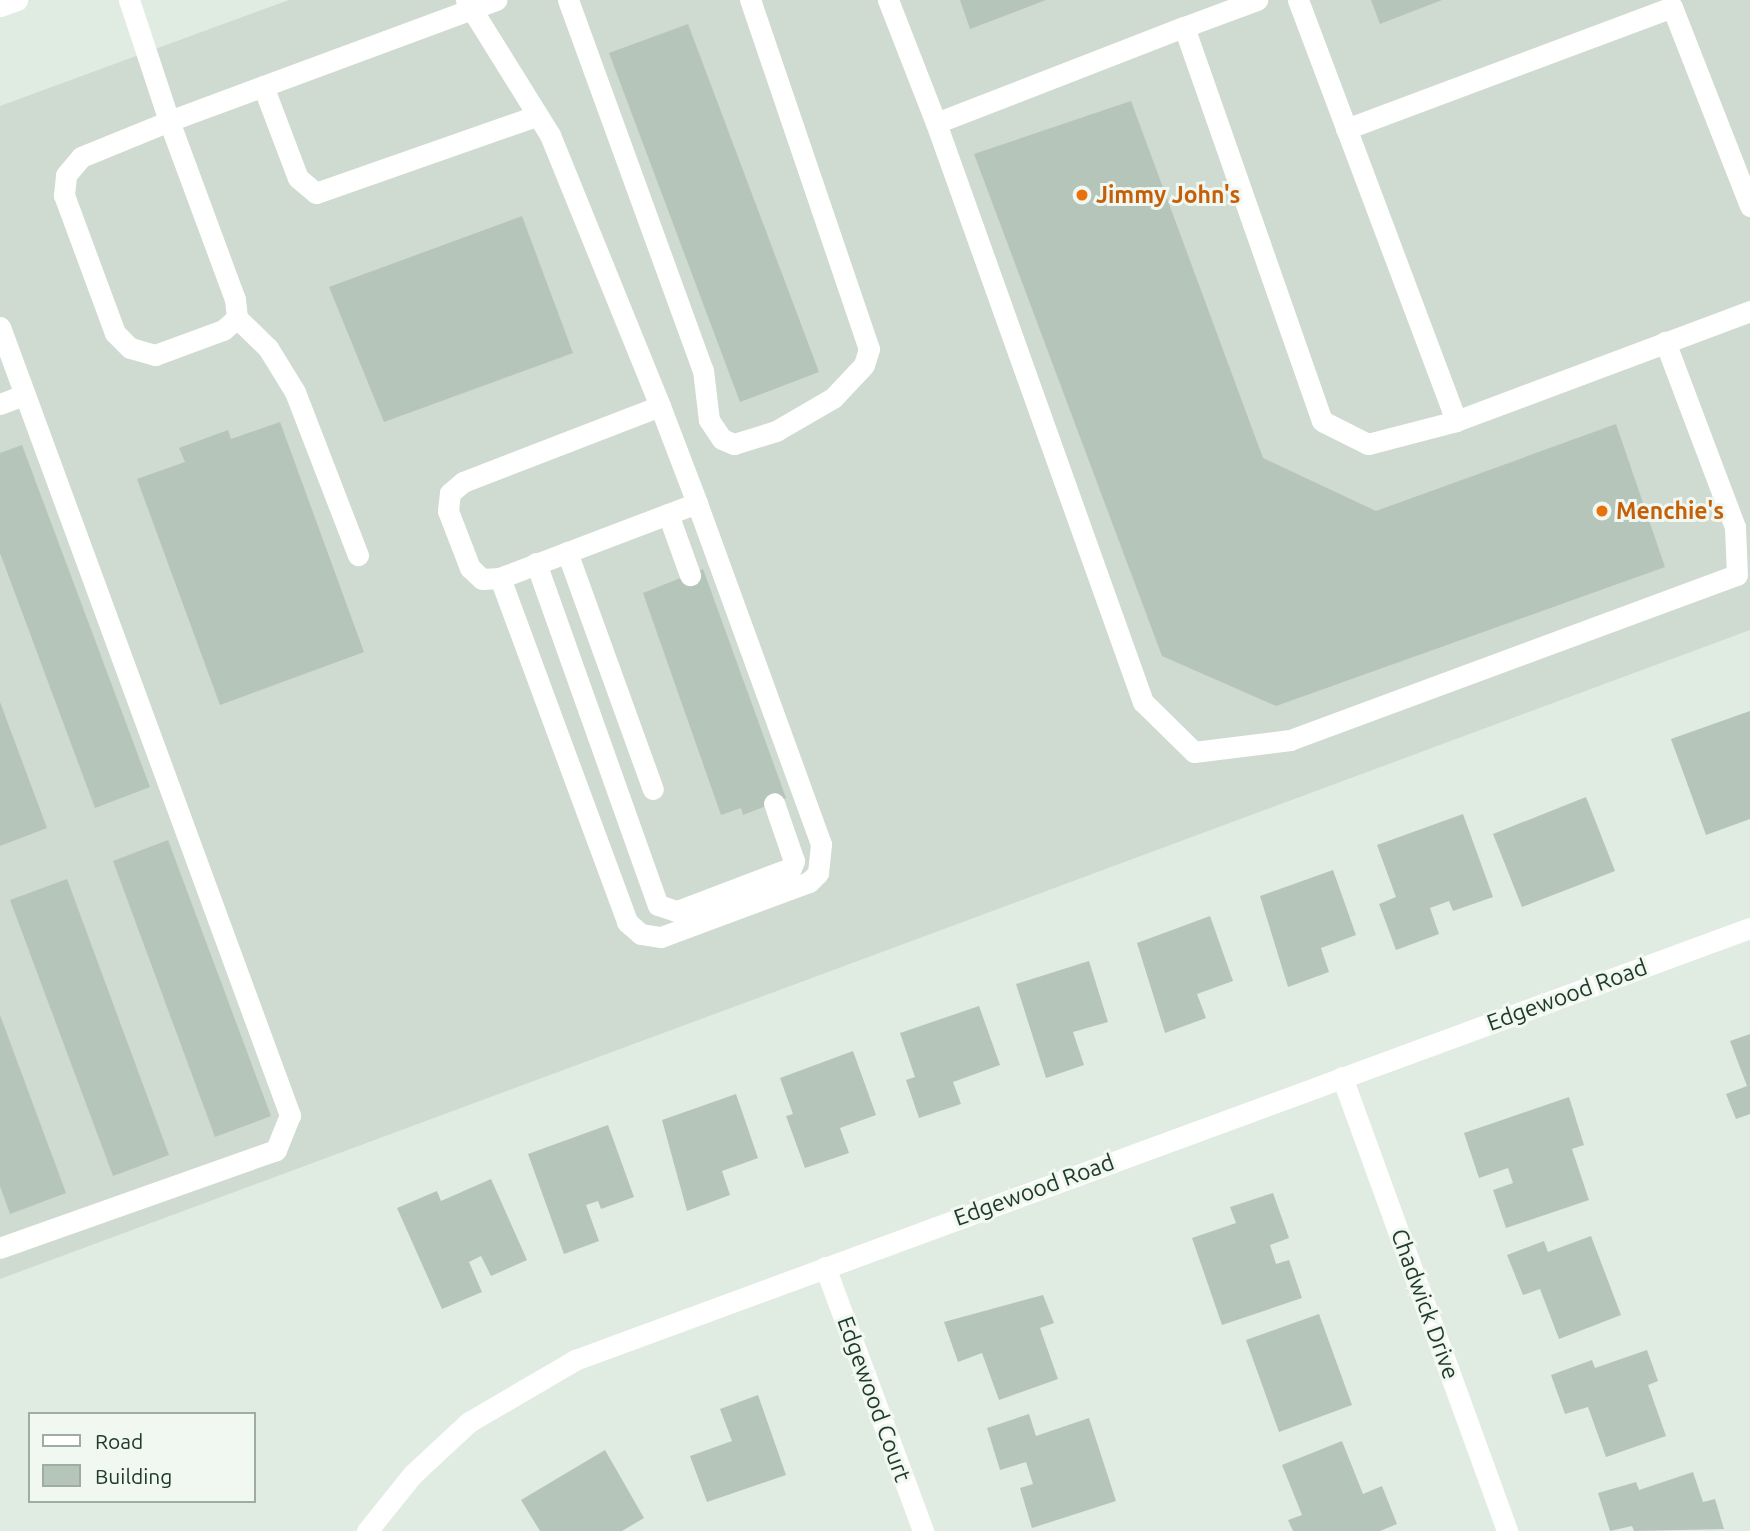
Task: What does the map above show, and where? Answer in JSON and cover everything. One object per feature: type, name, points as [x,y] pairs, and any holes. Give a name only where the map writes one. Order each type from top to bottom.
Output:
[{"type":"street","points":[[0,6],[17,0]]},
{"type":"street","points":[[129,0],[169,121],[235,299],[237,318],[268,348],[295,392],[358,555]]},
{"type":"street","points":[[237,318],[223,330],[155,355],[130,348],[115,333],[64,195],[66,175],[81,157],[169,121],[468,5],[496,0]]},
{"type":"street","points":[[568,0],[703,370],[709,419],[722,439],[734,444],[776,431],[833,398],[859,371],[869,349],[750,0]]},
{"type":"street","points":[[888,0],[936,123],[1143,702],[1194,752],[1290,740],[1737,575],[1735,527],[1665,342]]},
{"type":"street","points":[[936,123],[1257,0]]},
{"type":"street","points":[[1298,0],[1456,421]]},
{"type":"street","points":[[468,5],[550,135],[660,406],[821,844],[818,873],[808,882],[661,937],[641,934],[627,922],[500,578]]},
{"type":"street","points":[[1346,129],[1672,7],[1750,206]]},
{"type":"street","points":[[1184,27],[1322,421],[1368,444],[1456,421],[1750,312]]},
{"type":"street","points":[[263,86],[298,178],[316,193],[536,116]]},
{"type":"street","points":[[0,327],[290,1115],[276,1150],[0,1248]]},
{"type":"street","points":[[0,404],[24,395]]},
{"type":"street","points":[[660,406],[463,482],[450,493],[448,511],[470,568],[482,579],[500,578],[696,503]]},
{"type":"street","points":[[668,514],[690,575]]},
{"type":"street","points":[[567,552],[653,789]]},
{"type":"street","points":[[536,563],[658,905],[677,911],[791,868],[794,860],[774,803]]},
{"type":"street","name":"Edgewood Road","points":[[367,1531],[413,1474],[469,1422],[520,1388],[575,1360],[1750,928]]},
{"type":"street","name":"Chadwick Drive","points":[[1342,1077],[1507,1531]]},
{"type":"street","name":"Edgewood Court","points":[[825,1267],[923,1531]]},
{"type":"shaded area","points":[[289,0],[1750,0],[1750,630],[0,1279],[0,106]]},
{"type":"building","points":[[960,0],[1046,0],[970,29]]},
{"type":"building","points":[[1371,0],[1442,0],[1380,24]]},
{"type":"building","points":[[688,24],[819,372],[740,402],[609,53]]},
{"type":"building","points":[[1131,101],[1263,458],[1376,511],[1616,424],[1665,567],[1276,706],[1162,656],[974,154]]},
{"type":"building","points":[[522,216],[573,353],[384,422],[329,287]]},
{"type":"building","points":[[280,422],[364,652],[220,705],[137,479],[185,462],[179,448],[228,430],[231,439]]},
{"type":"building","points":[[22,445],[150,787],[95,808],[0,553],[0,453]]},
{"type":"building","points":[[703,569],[786,798],[743,815],[741,808],[721,815],[643,593]]},
{"type":"building","points":[[0,702],[47,828],[0,846]]},
{"type":"building","points":[[1750,711],[1750,819],[1706,835],[1671,739]]},
{"type":"building","points":[[1586,797],[1615,871],[1522,907],[1493,834]]},
{"type":"building","points":[[1463,814],[1493,897],[1453,911],[1449,901],[1430,908],[1439,934],[1396,950],[1379,904],[1396,897],[1377,845]]},
{"type":"building","points":[[168,840],[271,1116],[215,1137],[113,861]]},
{"type":"building","points":[[1333,870],[1356,935],[1321,948],[1329,972],[1288,987],[1260,896]]},
{"type":"building","points":[[67,879],[169,1155],[113,1176],[10,900]]},
{"type":"building","points":[[1210,916],[1233,981],[1197,994],[1206,1018],[1165,1033],[1137,943]]},
{"type":"building","points":[[1089,961],[1108,1022],[1073,1032],[1084,1065],[1046,1078],[1016,984]]},
{"type":"building","points":[[979,1006],[1000,1065],[953,1082],[961,1104],[919,1118],[906,1080],[915,1077],[900,1033]]},
{"type":"building","points":[[0,1015],[66,1193],[10,1214],[0,1186]]},
{"type":"building","points":[[1750,1034],[1750,1114],[1736,1119],[1726,1094],[1747,1086],[1730,1041]]},
{"type":"building","points":[[853,1051],[876,1115],[840,1128],[849,1153],[805,1168],[786,1116],[793,1114],[780,1078]]},
{"type":"building","points":[[736,1094],[758,1158],[722,1171],[730,1195],[687,1211],[662,1120]]},
{"type":"building","points":[[1569,1097],[1584,1145],[1572,1149],[1589,1200],[1506,1228],[1493,1190],[1513,1183],[1508,1168],[1479,1178],[1464,1133]]},
{"type":"building","points":[[608,1125],[634,1197],[601,1209],[598,1201],[586,1205],[599,1241],[564,1254],[528,1154]]},
{"type":"building","points":[[491,1179],[527,1260],[491,1276],[481,1256],[469,1262],[482,1292],[442,1309],[397,1208],[437,1191],[441,1201]]},
{"type":"building","points":[[1273,1193],[1289,1238],[1270,1245],[1276,1264],[1289,1260],[1302,1298],[1222,1325],[1192,1238],[1236,1223],[1230,1207]]},
{"type":"building","points":[[1591,1236],[1621,1315],[1559,1339],[1540,1289],[1523,1295],[1507,1255],[1544,1241],[1548,1252]]},
{"type":"building","points":[[1043,1295],[1054,1323],[1040,1328],[1058,1379],[999,1400],[982,1353],[958,1362],[944,1322]]},
{"type":"building","points":[[1319,1314],[1352,1405],[1279,1432],[1246,1340]]},
{"type":"building","points":[[1647,1350],[1658,1381],[1648,1385],[1666,1436],[1606,1457],[1588,1407],[1565,1414],[1551,1375],[1592,1360],[1595,1368]]},
{"type":"building","points":[[758,1395],[786,1475],[707,1502],[690,1456],[732,1441],[720,1409]]},
{"type":"building","points":[[1029,1414],[1036,1436],[1089,1418],[1116,1501],[1032,1528],[1020,1488],[1033,1484],[1026,1462],[1000,1470],[987,1428]]},
{"type":"building","points":[[1342,1441],[1363,1494],[1382,1486],[1397,1524],[1380,1531],[1293,1531],[1288,1520],[1302,1515],[1282,1465]]},
{"type":"building","points":[[605,1450],[644,1518],[622,1531],[540,1531],[521,1500]]},
{"type":"building","points":[[1693,1472],[1703,1502],[1715,1499],[1724,1529],[1634,1531],[1632,1526],[1610,1531],[1598,1493],[1636,1482],[1639,1490]]},
{"type":"place","name":"Jimmy John's","points":[[1082,195]]},
{"type":"place","name":"Menchie's","points":[[1602,511]]}]
